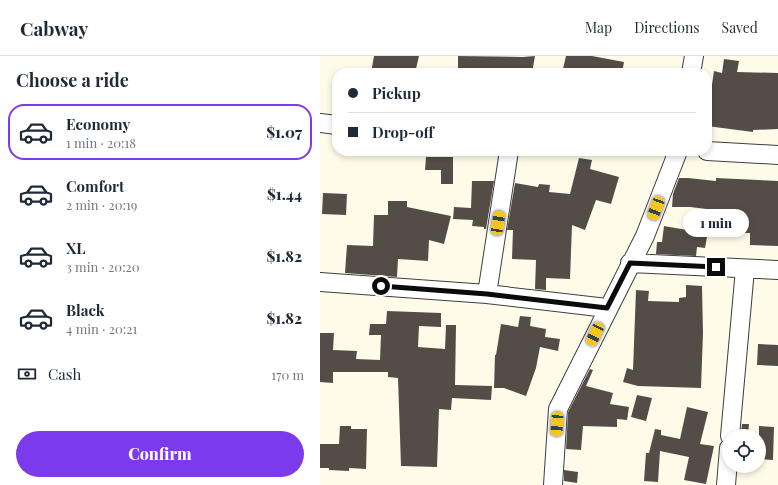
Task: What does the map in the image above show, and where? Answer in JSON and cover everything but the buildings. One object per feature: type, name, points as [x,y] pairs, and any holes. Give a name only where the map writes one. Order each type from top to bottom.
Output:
[{"type":"street","points":[[692,68],[694,56]]},
{"type":"street","points":[[320,122],[332,123]]},
{"type":"street","points":[[712,151],[778,155]]},
{"type":"street","points":[[487,294],[508,156]]},
{"type":"street","points":[[552,485],[558,409],[607,308],[645,236],[676,156]]},
{"type":"street","points":[[630,263],[778,270]]},
{"type":"street","points":[[731,429],[745,269]]},
{"type":"street","points":[[320,282],[487,294],[607,308]]},
{"type":"street","points":[[726,485],[727,473]]},
{"type":"route","points":[[381,286],[487,294],[607,308],[630,263],[716,267]]}]
